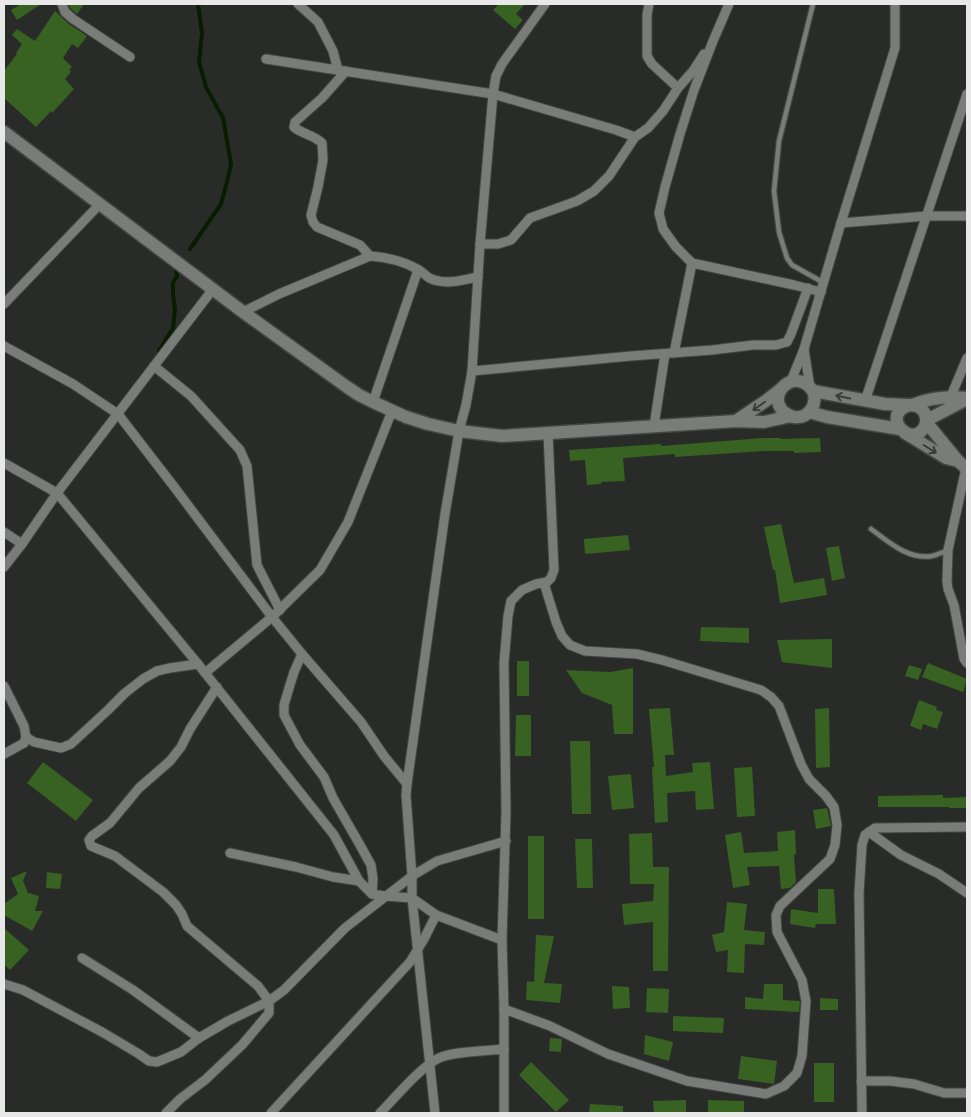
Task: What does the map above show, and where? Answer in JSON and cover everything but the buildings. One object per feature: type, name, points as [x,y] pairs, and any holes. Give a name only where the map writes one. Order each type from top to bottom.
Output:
[{"type":"main road","points":[[4,132],[243,312],[359,395],[392,411],[428,424],[460,431],[502,436],[654,426],[764,422],[791,416],[800,417],[809,412],[814,404],[814,395],[805,383],[798,381],[786,385],[736,422]]},
{"type":"main road","points":[[786,385],[778,399],[782,410],[791,416]]},
{"type":"main road","points":[[811,389],[865,401],[919,407],[924,412],[926,421],[963,466]]},
{"type":"main road","points":[[963,466],[946,458],[902,431],[897,415],[904,407],[922,401],[951,396],[967,398]]},
{"type":"main road","points":[[809,412],[902,431],[911,435],[918,433],[924,428],[926,421],[967,398]]},
{"type":"street","points":[[62,4],[65,12],[73,19],[130,57]]},
{"type":"street","points":[[298,4],[318,22],[342,71]]},
{"type":"street","points":[[649,4],[647,15],[647,56],[652,64],[678,88]]},
{"type":"street","points":[[728,4],[694,90],[664,187],[660,213],[663,229],[676,247],[692,263],[821,292]]},
{"type":"street","points":[[786,385],[804,349],[894,48],[895,4]]},
{"type":"street","points":[[435,1113],[412,898],[407,784],[445,514],[472,371],[480,244],[496,76],[540,5]]},
{"type":"street","points":[[480,244],[498,244],[511,240],[530,218],[577,202],[594,191],[609,176],[635,137],[648,128],[663,111],[713,41]]},
{"type":"street","points":[[266,60],[493,94],[635,137]]},
{"type":"street","points":[[342,71],[322,98],[295,122],[294,127],[322,143],[323,160],[318,188],[310,215],[312,222],[317,227],[360,246],[370,256]]},
{"type":"street","points":[[865,401],[967,94]]},
{"type":"street","points":[[4,304],[99,205]]},
{"type":"street","points":[[841,223],[927,216],[967,216]]},
{"type":"street","points":[[243,312],[278,294],[370,256],[395,260],[418,270],[428,278],[441,282],[478,277]]},
{"type":"street","points":[[654,426],[669,354],[692,263]]},
{"type":"street","points":[[373,402],[418,270]]},
{"type":"street","points":[[472,371],[753,345],[776,345],[786,342],[792,334],[808,288]]},
{"type":"street","points":[[4,567],[213,289]]},
{"type":"street","points":[[4,346],[73,384],[118,414],[272,617],[361,722],[384,756],[407,784]]},
{"type":"street","points":[[804,349],[811,389]]},
{"type":"street","points":[[951,396],[967,358]]},
{"type":"street","points":[[154,366],[191,396],[240,450],[247,466],[257,564],[280,610]]},
{"type":"street","points":[[205,673],[280,610],[320,570],[348,522],[392,411]]},
{"type":"street","points":[[504,1113],[502,940],[506,841],[504,663],[511,601],[522,590],[547,582],[554,570],[548,433]]},
{"type":"street","points":[[4,463],[58,493],[217,687],[334,835],[359,881],[372,894],[412,898],[436,915],[502,940]]},
{"type":"street","points":[[963,466],[948,550],[946,581],[954,605],[964,659],[967,663]]},
{"type":"street","points":[[4,532],[22,544]]},
{"type":"street","points":[[504,1009],[550,1026],[608,1054],[687,1081],[766,1094],[784,1086],[797,1073],[802,1056],[806,1001],[802,980],[777,932],[776,915],[780,906],[830,859],[836,845],[837,825],[834,807],[809,779],[800,764],[780,706],[771,697],[761,690],[662,660],[637,654],[585,651],[570,645],[562,636],[556,622],[544,582]]},
{"type":"street","points":[[302,654],[289,688],[284,706],[284,715],[300,745],[324,777],[333,798],[371,865],[373,879],[372,894]]},
{"type":"street","points":[[26,737],[34,742],[61,748],[71,744],[125,693],[143,679],[156,671],[198,664]]},
{"type":"street","points":[[4,686],[24,726],[26,737],[24,743],[4,754]]},
{"type":"street","points":[[166,1113],[242,1045],[269,1013],[269,1001],[258,986],[187,926],[176,905],[163,892],[115,856],[91,846],[88,840],[110,822],[139,788],[170,762],[217,687]]},
{"type":"street","points":[[862,1113],[859,893],[862,845],[865,836],[875,828],[967,827]]},
{"type":"street","points":[[869,832],[901,854],[939,874],[967,893]]},
{"type":"street","points":[[4,984],[23,990],[149,1061],[157,1062],[181,1052],[199,1038],[228,1021],[269,1001],[284,990],[345,928],[412,876],[437,861],[506,841]]},
{"type":"street","points":[[230,853],[296,866],[333,877],[359,881]]},
{"type":"street","points":[[271,1113],[410,962],[436,915]]},
{"type":"street","points":[[82,958],[133,990],[199,1038]]},
{"type":"street","points":[[380,1113],[421,1071],[439,1058],[449,1054],[504,1049]]},
{"type":"street","points":[[861,1081],[890,1081],[914,1084],[944,1093],[967,1093]]},
{"type":"lane","points":[[813,4],[779,141],[774,191],[779,232],[787,258],[792,265],[824,283]]},
{"type":"lane","points":[[872,529],[899,550],[916,556],[931,556],[948,550]]},
{"type":"waterway","points":[[190,249],[221,204],[231,164],[223,118],[206,87],[199,62],[202,33],[198,4]]},
{"type":"waterway","points":[[159,351],[173,328],[175,310],[173,283],[177,276],[176,268]]}]
